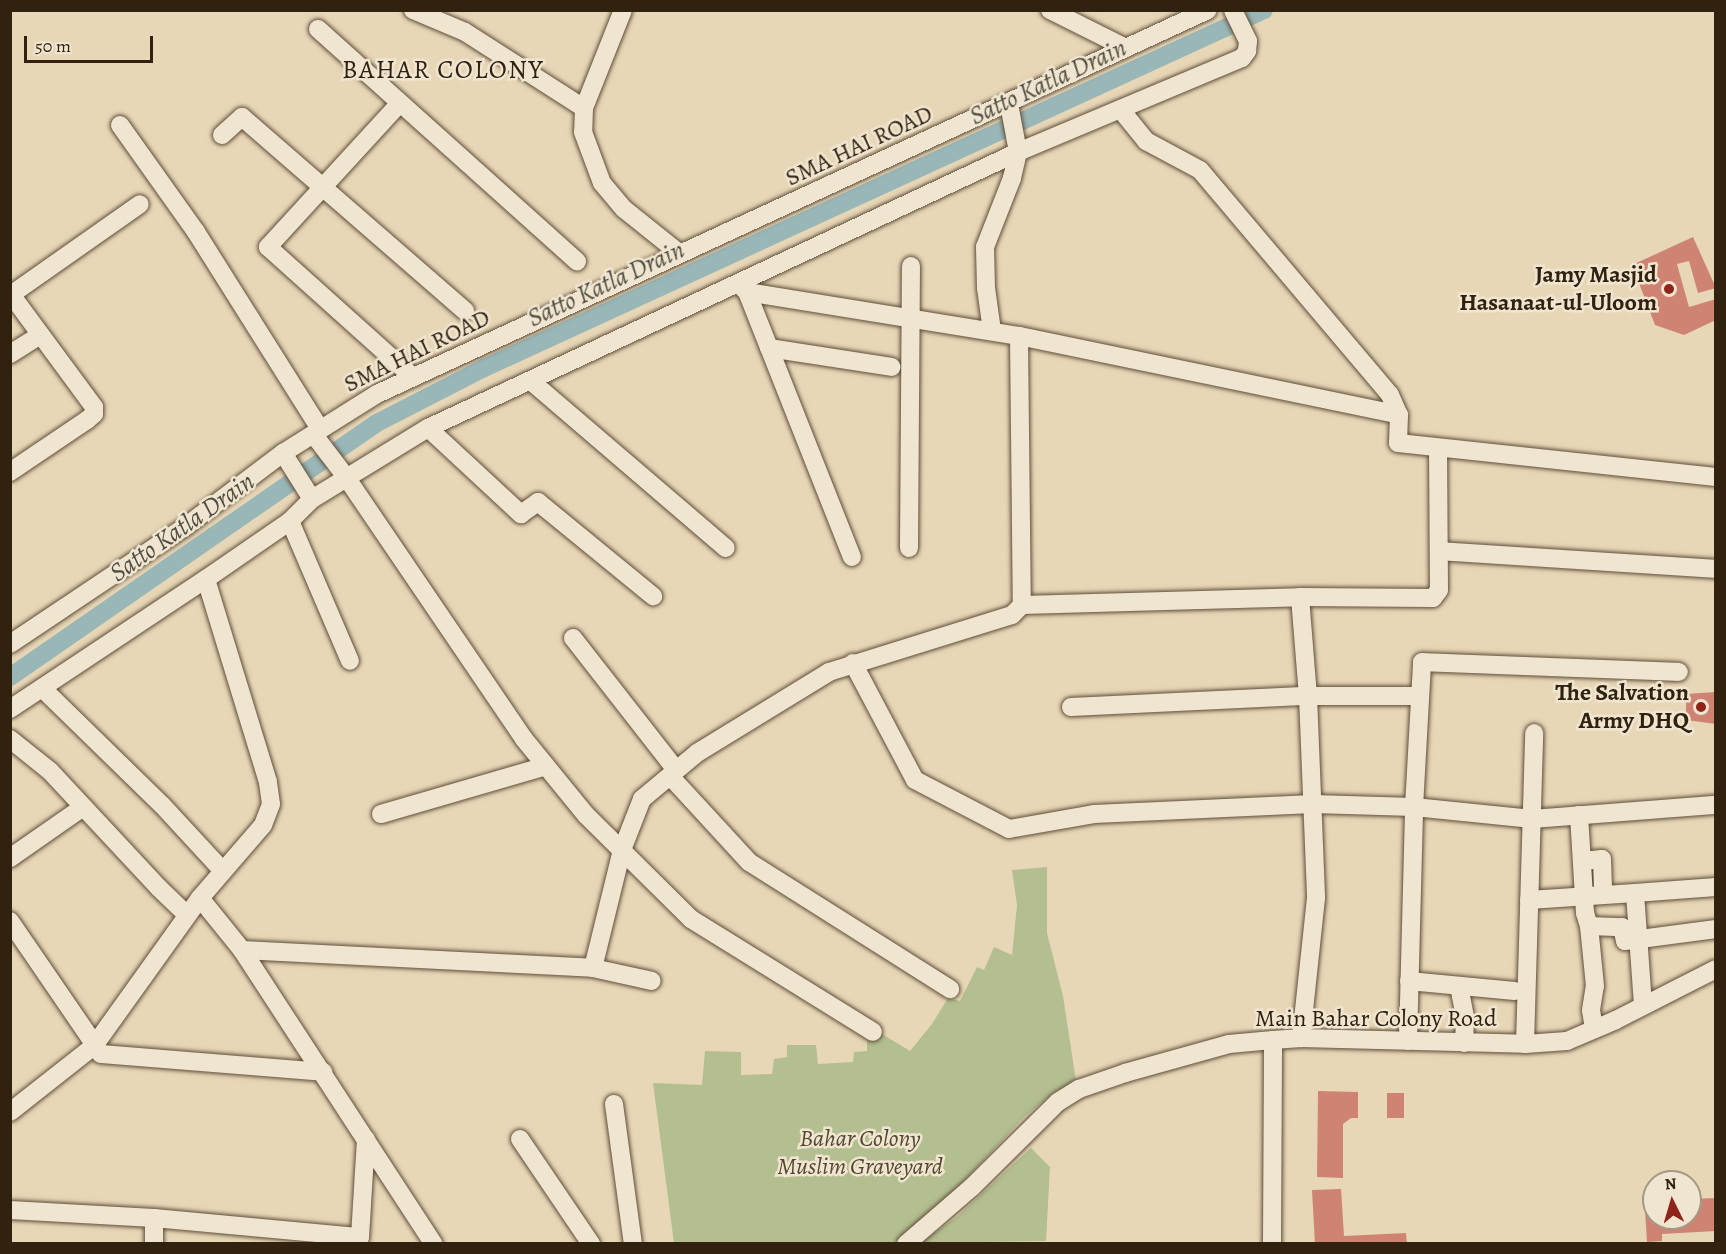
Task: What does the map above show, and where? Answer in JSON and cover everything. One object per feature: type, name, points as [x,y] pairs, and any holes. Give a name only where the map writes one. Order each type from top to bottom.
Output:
[{"type":"street","points":[[413,10],[465,32],[584,108]]},
{"type":"street","points":[[623,10],[584,108],[583,132],[602,183],[624,209],[679,253]]},
{"type":"street","points":[[1050,10],[1126,48]]},
{"type":"street","name":"SMA HAI ROAD","points":[[10,644],[185,527],[376,394],[679,253],[1010,109],[1126,48],[1208,10]]},
{"type":"street","points":[[10,709],[290,521],[307,492],[342,472],[428,428],[743,288],[1018,145],[1121,110],[1242,58],[1247,51],[1248,41],[1233,10]]},
{"type":"street","points":[[318,29],[399,104],[577,261]]},
{"type":"street","points":[[399,104],[269,243],[269,251],[413,377]]},
{"type":"street","points":[[992,332],[986,288],[985,247],[1012,178],[1018,145],[1010,109]]},
{"type":"street","points":[[1121,110],[1146,141],[1200,170],[1390,395],[1399,415],[1398,443],[1716,477]]},
{"type":"street","points":[[222,135],[242,117],[465,311]]},
{"type":"street","points":[[120,125],[196,232],[317,435],[524,739],[586,815],[691,919],[873,1032]]},
{"type":"street","points":[[10,472],[94,414],[92,401],[11,294],[140,204]]},
{"type":"street","points":[[909,548],[911,266]]},
{"type":"street","points":[[743,288],[1018,336],[1399,415]]},
{"type":"street","points":[[743,288],[852,556]]},
{"type":"street","points":[[10,354],[41,335]]},
{"type":"street","points":[[1018,336],[1022,605]]},
{"type":"street","points":[[769,348],[892,367]]},
{"type":"street","points":[[532,382],[726,548]]},
{"type":"street","points":[[428,428],[521,514],[538,502],[653,596]]},
{"type":"street","points":[[593,968],[622,850],[642,799],[697,753],[829,672],[1012,615],[1022,605],[1300,597],[1433,598],[1439,590],[1438,448]]},
{"type":"street","points":[[286,458],[307,492]]},
{"type":"street","points":[[290,521],[350,661]]},
{"type":"street","points":[[1439,551],[1716,569]]},
{"type":"street","points":[[10,1112],[94,1046],[200,898],[263,825],[271,804],[268,782],[206,579]]},
{"type":"street","points":[[1300,597],[1308,696],[1316,898],[1301,1038]]},
{"type":"street","points":[[573,638],[673,773],[749,862],[950,988]]},
{"type":"street","points":[[1408,1041],[1418,696],[1422,662],[1430,660],[1679,672]]},
{"type":"street","points":[[853,663],[915,780],[1009,830],[1094,814],[1313,804],[1414,807],[1532,819],[1716,805]]},
{"type":"street","points":[[42,688],[162,805],[223,871]]},
{"type":"street","points":[[1071,707],[1308,696],[1418,696]]},
{"type":"street","points":[[1525,1044],[1534,733]]},
{"type":"street","points":[[10,739],[50,771],[187,915]]},
{"type":"street","points":[[381,814],[546,766]]},
{"type":"street","points":[[10,858],[83,807]]},
{"type":"street","points":[[1579,815],[1584,896],[1595,986],[1592,1010],[1594,1029]]},
{"type":"street","points":[[1582,861],[1602,859],[1603,895]]},
{"type":"street","points":[[1529,900],[1716,887]]},
{"type":"street","points":[[1635,893],[1643,1005]]},
{"type":"street","points":[[200,898],[242,950],[434,1244]]},
{"type":"street","points":[[10,921],[101,1054],[323,1072]]},
{"type":"street","points":[[1589,926],[1622,927],[1625,941],[1716,929]]},
{"type":"street","points":[[242,950],[593,968],[652,981]]},
{"type":"street","name":"Main Bahar Colony Road","points":[[906,1244],[972,1187],[1058,1102],[1079,1089],[1161,1061],[1217,1047],[1301,1038],[1525,1044],[1567,1041],[1716,969]]},
{"type":"street","points":[[1409,981],[1515,991]]},
{"type":"street","points":[[1459,986],[1465,1017],[1464,1042]]},
{"type":"street","points":[[1272,1244],[1273,1040]]},
{"type":"street","points":[[615,1104],[633,1244]]},
{"type":"street","points":[[10,1210],[154,1218],[329,1239],[360,1237],[366,1139]]},
{"type":"street","points":[[520,1140],[591,1244]]},
{"type":"street","points":[[154,1218],[154,1244]]},
{"type":"green space","name":"Bahar Colony Muslim Graveyard","points":[[1047,867],[1047,933],[1063,996],[1076,1081],[1053,1093],[1024,1117],[951,1195],[894,1243],[674,1243],[653,1083],[702,1085],[705,1051],[741,1052],[741,1075],[772,1074],[774,1059],[787,1057],[787,1045],[816,1045],[818,1064],[853,1062],[854,1052],[867,1051],[867,1040],[882,1034],[910,1051],[932,1024],[948,998],[960,1001],[977,967],[984,970],[994,947],[1012,955],[1017,905],[1012,870]]},
{"type":"green space","points":[[1031,1148],[1050,1167],[1046,1241],[921,1243],[958,1216]]},
{"type":"building","points":[[1693,237],[1716,288],[1698,293],[1689,261],[1677,264],[1689,307],[1716,299],[1716,320],[1684,335],[1655,325],[1632,265]]},
{"type":"building","name":"The Salvation Army DHQ","points":[[1716,692],[1716,724],[1686,720],[1686,694]]},
{"type":"building","points":[[1318,1091],[1358,1092],[1358,1118],[1351,1118],[1343,1124],[1343,1178],[1317,1177]]},
{"type":"building","points":[[1387,1093],[1404,1093],[1404,1118],[1387,1118]]},
{"type":"building","points":[[1341,1189],[1344,1236],[1406,1233],[1407,1244],[1315,1244],[1312,1190]]},
{"type":"building","points":[[1716,1198],[1716,1231],[1662,1234],[1662,1241],[1647,1242],[1646,1230],[1702,1230],[1702,1199]]},
{"type":"waterway","name":"Satto Katla Drain","points":[[10,677],[375,424],[484,368],[1264,10]]},
{"type":"place","name":"Jamy Masjid Hasanaat-ul-Uloom","points":[[1669,289]]},
{"type":"place","name":"The Salvation Army DHQ","points":[[1701,707]]},
{"type":"district","name":"BAHAR COLONY","points":[[443,70]]}]
